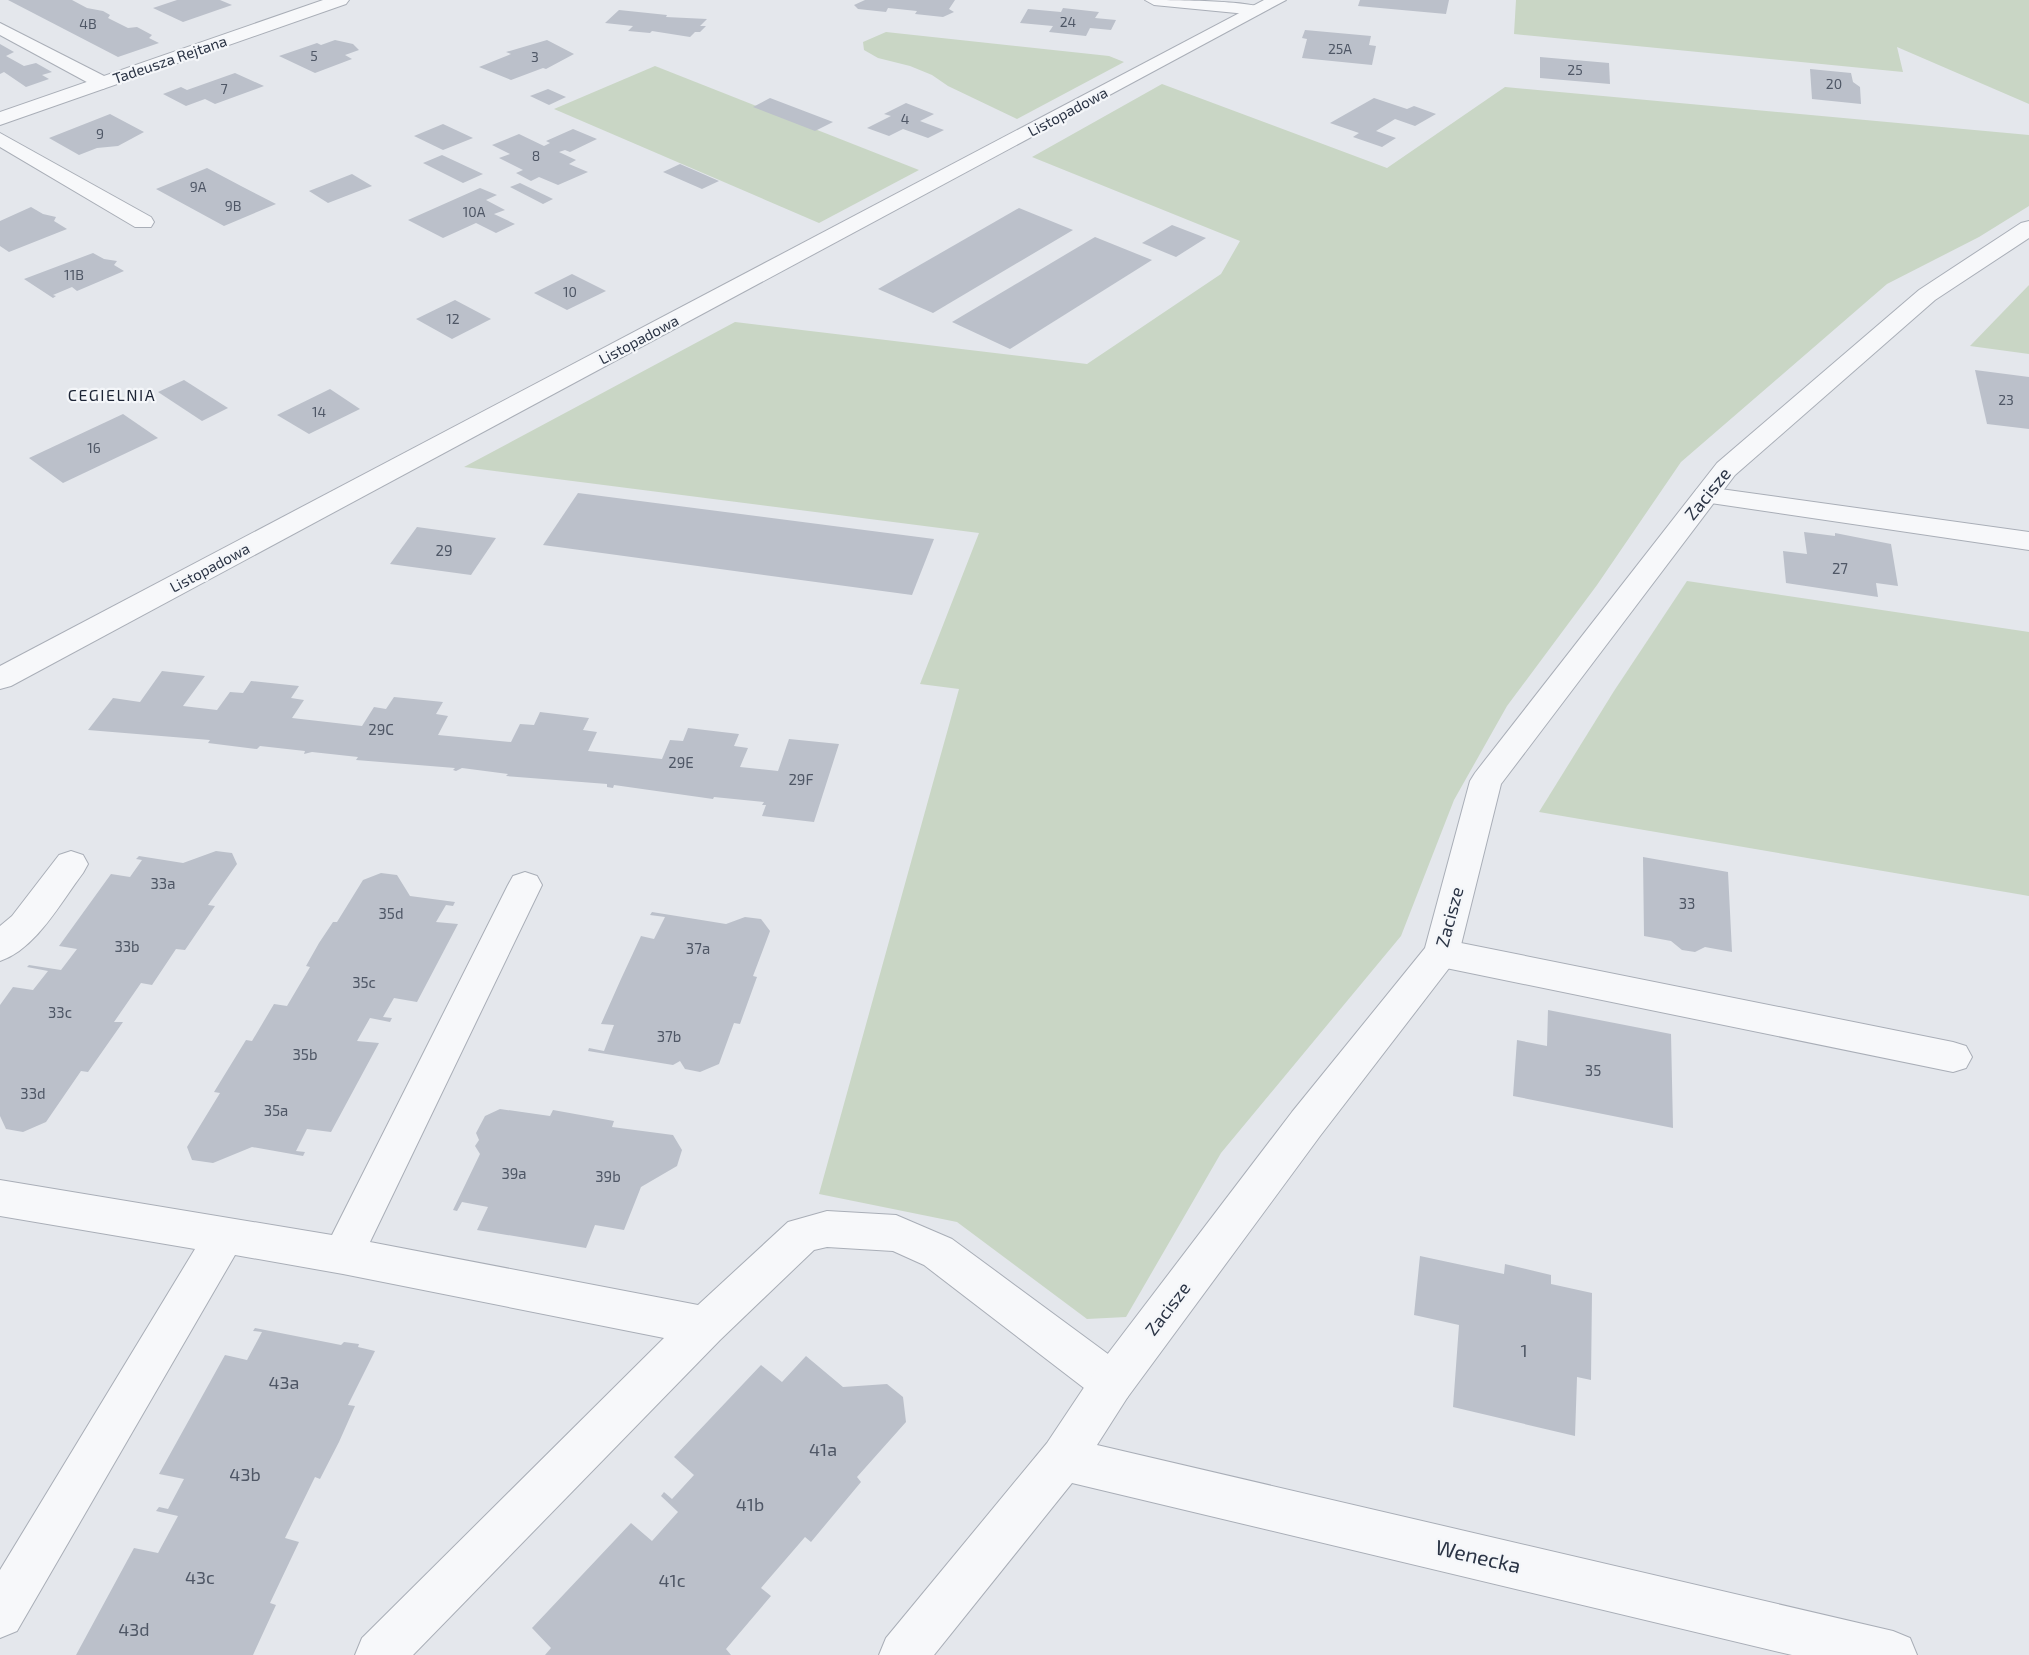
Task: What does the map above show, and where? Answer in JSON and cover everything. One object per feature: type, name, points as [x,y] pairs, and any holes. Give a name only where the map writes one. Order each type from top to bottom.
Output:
[{"type":"street","name":"Tadeusza Rejtana","points":[[0,119],[340,0]]},
{"type":"street","points":[[1154,0],[1267,5]]},
{"type":"street","name":"Listopadowa","points":[[0,679],[1267,5]]},
{"type":"street","points":[[0,28],[103,83]]},
{"type":"street","points":[[0,140],[143,222]]},
{"type":"street","name":"Zacisze","points":[[903,1655],[1063,1459],[1112,1383],[1306,1124],[1442,953],[1486,781],[1726,469],[1927,295],[2029,228]]},
{"type":"street","points":[[1706,495],[2029,541]]},
{"type":"street","points":[[0,947],[24,925],[71,864]]},
{"type":"street","points":[[343,1255],[525,885]]},
{"type":"street","points":[[1442,953],[1953,1057]]},
{"type":"street","points":[[0,1198],[343,1255],[705,1326]]},
{"type":"street","points":[[379,1655],[705,1326],[802,1235],[827,1230],[896,1233],[938,1252],[1112,1383]]},
{"type":"street","points":[[5,1593],[224,1237]]},
{"type":"street","name":"Wenecka","points":[[1063,1459],[1893,1655]]},
{"type":"green space","points":[[1516,0],[2029,0],[2029,104],[1897,47],[1903,72],[1514,34]]},
{"type":"green space","points":[[886,32],[1109,56],[1124,62],[1017,119],[948,86],[932,75],[910,66],[878,58],[864,50],[863,42]]},
{"type":"green space","points":[[655,66],[919,170],[819,223],[554,109]]},
{"type":"green space","points":[[1162,84],[1387,168],[1505,87],[2029,135],[2029,206],[1979,237],[1887,284],[1681,462],[1597,585],[1507,706],[1454,800],[1401,936],[1221,1153],[1126,1317],[1087,1319],[957,1222],[819,1194],[959,689],[920,684],[979,533],[464,467],[735,322],[1087,364],[1221,274],[1240,241],[1032,157]]},
{"type":"green space","points":[[2029,285],[2029,354],[1970,346]]},
{"type":"green space","points":[[1687,581],[2029,632],[2029,896],[1539,812],[1614,691]]},
{"type":"building","points":[[8,0],[72,0],[87,8],[103,11],[110,15],[108,18],[128,28],[137,27],[152,35],[149,38],[159,43],[118,57]]},
{"type":"building","points":[[177,0],[220,0],[232,5],[183,22],[153,8]]},
{"type":"building","points":[[865,0],[955,0],[949,9],[954,12],[943,17],[888,8],[886,12],[858,9],[854,5]]},
{"type":"building","points":[[1360,0],[1449,0],[1446,14],[1358,6]]},
{"type":"building","points":[[1063,8],[1099,12],[1095,18],[1116,20],[1111,30],[1090,28],[1086,36],[1049,32],[1053,26],[1020,23],[1028,9],[1061,12]]},
{"type":"building","points":[[619,10],[667,15],[666,17],[707,19],[700,26],[706,26],[690,37],[652,31],[650,33],[628,31],[633,26],[605,23]]},
{"type":"building","points":[[1305,30],[1371,36],[1369,45],[1376,46],[1372,65],[1302,58],[1307,39],[1302,38]]},
{"type":"building","points":[[335,40],[353,44],[359,50],[345,55],[352,59],[315,73],[279,56],[317,43],[321,45]]},
{"type":"building","points":[[547,40],[574,54],[546,69],[543,68],[511,80],[479,67],[511,54],[506,52]]},
{"type":"building","points":[[0,44],[14,52],[6,56],[24,66],[36,63],[52,72],[42,75],[49,79],[26,87],[4,72],[0,74]]},
{"type":"building","points":[[1540,57],[1609,63],[1610,84],[1540,78]]},
{"type":"building","points":[[1810,69],[1851,73],[1853,82],[1860,87],[1861,104],[1812,99]]},
{"type":"building","points":[[235,73],[264,86],[215,104],[205,99],[186,106],[163,94],[181,87],[187,90]]},
{"type":"building","points":[[548,89],[566,97],[549,105],[530,96]]},
{"type":"building","points":[[770,98],[833,122],[815,131],[753,107]]},
{"type":"building","points":[[1374,98],[1407,109],[1414,106],[1436,114],[1415,126],[1395,119],[1376,131],[1396,138],[1382,147],[1353,137],[1359,133],[1330,123]]},
{"type":"building","points":[[906,103],[934,114],[920,121],[944,130],[928,138],[903,129],[889,136],[867,128],[891,116],[884,114]]},
{"type":"building","points":[[110,114],[144,132],[118,146],[97,148],[79,155],[49,138]]},
{"type":"building","points":[[443,124],[473,138],[443,150],[414,136]]},
{"type":"building","points":[[573,129],[597,139],[570,152],[565,150],[559,152],[576,160],[569,164],[588,172],[558,185],[539,177],[531,181],[516,173],[523,170],[499,158],[510,154],[492,145],[519,134],[544,146],[550,143],[546,141]]},
{"type":"building","points":[[442,155],[483,174],[463,183],[423,163]]},
{"type":"building","points":[[680,164],[719,181],[702,189],[663,172]]},
{"type":"building","points":[[207,168],[276,204],[224,226],[156,189]]},
{"type":"building","points":[[352,174],[372,186],[328,203],[309,191]]},
{"type":"building","points":[[520,183],[553,199],[543,204],[510,187]]},
{"type":"building","points":[[480,188],[497,195],[486,200],[505,210],[494,214],[515,224],[496,233],[476,223],[443,238],[408,220]]},
{"type":"building","points":[[31,207],[43,214],[56,217],[54,221],[67,229],[9,252],[0,246],[0,221]]},
{"type":"building","points":[[1019,208],[1073,230],[933,313],[878,289]]},
{"type":"building","points":[[1172,225],[1206,238],[1176,257],[1142,243]]},
{"type":"building","points":[[1095,237],[1152,260],[1010,349],[952,322]]},
{"type":"building","points":[[93,253],[104,259],[117,261],[114,265],[124,271],[77,291],[72,287],[53,295],[56,296],[53,298],[24,279]]},
{"type":"building","points":[[572,274],[606,291],[567,310],[534,293]]},
{"type":"building","points":[[455,300],[491,319],[452,339],[416,319]]},
{"type":"building","points":[[1975,370],[2029,377],[2029,429],[1987,424]]},
{"type":"building","points":[[184,380],[228,408],[202,421],[158,392]]},
{"type":"building","points":[[330,389],[360,409],[309,434],[277,415]]},
{"type":"building","points":[[123,414],[158,438],[63,483],[29,458]]},
{"type":"building","points":[[578,493],[934,539],[912,595],[543,545]]},
{"type":"building","points":[[417,527],[496,538],[471,575],[390,564]]},
{"type":"building","points":[[1804,532],[1835,536],[1835,533],[1891,544],[1898,586],[1876,583],[1878,597],[1786,583],[1783,551],[1807,554]]},
{"type":"building","points":[[162,671],[205,676],[183,706],[217,710],[230,692],[243,693],[251,681],[299,686],[291,698],[304,700],[292,718],[362,726],[374,707],[386,709],[394,697],[443,702],[436,714],[448,716],[438,735],[511,742],[520,724],[534,725],[540,712],[589,718],[583,730],[597,732],[588,751],[662,759],[670,740],[683,741],[688,728],[739,734],[734,746],[748,748],[740,767],[778,771],[789,739],[839,744],[814,822],[762,816],[766,805],[762,805],[764,802],[714,797],[713,799],[614,785],[613,788],[607,787],[607,784],[506,776],[508,774],[462,768],[456,771],[453,770],[455,768],[356,760],[358,757],[312,752],[304,754],[305,751],[260,746],[257,749],[208,743],[210,740],[88,730],[113,698],[140,702]]},
{"type":"building","points":[[216,851],[232,853],[237,864],[208,905],[215,906],[185,950],[176,949],[152,985],[141,983],[114,1022],[123,1022],[88,1072],[81,1071],[46,1122],[23,1132],[6,1129],[0,1116],[0,1005],[13,987],[33,990],[48,971],[27,967],[29,965],[61,970],[77,949],[59,946],[111,874],[130,877],[142,860],[136,859],[139,856],[183,863]]},
{"type":"building","points":[[1643,857],[1728,872],[1732,952],[1705,947],[1695,952],[1682,950],[1671,941],[1644,936]]},
{"type":"building","points":[[381,873],[397,875],[410,896],[455,902],[453,906],[446,905],[436,922],[458,924],[417,1002],[394,998],[383,1017],[392,1018],[390,1022],[370,1018],[357,1041],[379,1043],[331,1132],[307,1129],[296,1151],[305,1152],[303,1156],[252,1147],[213,1163],[192,1160],[187,1147],[220,1093],[214,1092],[246,1040],[252,1041],[274,1004],[287,1006],[310,967],[306,966],[333,922],[337,922],[363,880]]},
{"type":"building","points":[[652,912],[726,924],[745,917],[761,919],[770,931],[753,976],[757,977],[740,1024],[734,1023],[719,1064],[700,1072],[685,1069],[680,1061],[673,1065],[588,1051],[589,1048],[604,1051],[614,1025],[601,1024],[621,979],[641,936],[654,939],[665,917],[650,915]]},
{"type":"building","points":[[1548,1010],[1671,1034],[1673,1128],[1513,1096],[1517,1040],[1547,1046]]},
{"type":"building","points":[[500,1109],[550,1116],[553,1110],[614,1121],[612,1127],[673,1135],[682,1150],[677,1166],[641,1187],[624,1230],[595,1225],[586,1248],[477,1230],[488,1207],[462,1202],[457,1211],[453,1210],[480,1154],[475,1146],[479,1140],[476,1133],[485,1116]]},
{"type":"building","points":[[1420,1256],[1504,1274],[1505,1264],[1551,1275],[1551,1284],[1592,1293],[1591,1380],[1577,1377],[1575,1436],[1453,1407],[1459,1325],[1414,1315]]},
{"type":"building","points":[[255,1328],[341,1345],[344,1342],[359,1344],[358,1347],[375,1351],[348,1405],[355,1406],[339,1442],[320,1479],[315,1477],[285,1538],[299,1542],[270,1603],[276,1605],[253,1655],[76,1655],[134,1548],[158,1553],[178,1516],[156,1511],[159,1507],[168,1509],[184,1479],[159,1474],[225,1355],[247,1360],[262,1332],[253,1331]]},
{"type":"building","points":[[806,1356],[843,1387],[887,1384],[903,1397],[906,1422],[857,1477],[861,1482],[811,1542],[805,1537],[761,1588],[771,1596],[726,1649],[731,1655],[545,1655],[551,1648],[532,1628],[631,1523],[652,1541],[678,1512],[661,1496],[664,1492],[672,1499],[694,1475],[674,1457],[761,1365],[782,1382]]},
{"type":"district","name":"CEGIELNIA","points":[[112,395]]}]
